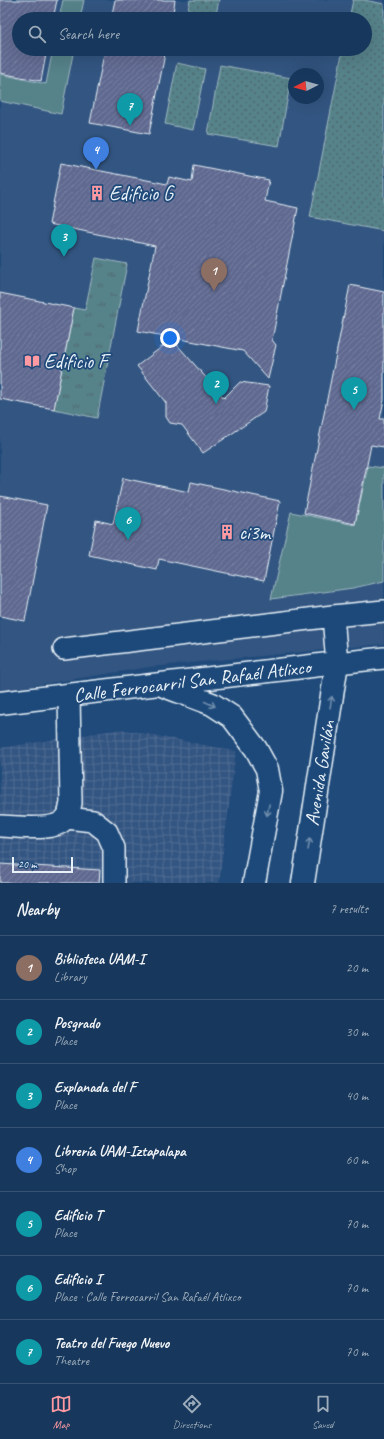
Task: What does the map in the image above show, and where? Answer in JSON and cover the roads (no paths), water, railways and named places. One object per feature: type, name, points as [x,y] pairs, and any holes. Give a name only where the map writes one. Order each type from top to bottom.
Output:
[{"type":"main road","name":"Calle Ferrocarril San Rafaél Atlixco","points":[[0,704],[337,663]]},
{"type":"main road","name":"Avenida Gavilán","points":[[303,883],[337,663]]},
{"type":"main road","points":[[160,685],[212,704],[232,717],[256,749],[267,769],[271,791],[254,883]]},
{"type":"street","points":[[340,616],[384,597]]},
{"type":"street","points":[[64,649],[384,612]]},
{"type":"street","points":[[337,663],[340,616]]},
{"type":"street","name":"Calle Ferrocarril San Rafaél Atlixco","points":[[337,663],[384,658]]},
{"type":"street","points":[[67,818],[71,803],[69,696]]},
{"type":"street","points":[[0,826],[44,828],[55,826],[67,818],[93,821],[107,832],[114,848],[114,883]]},
{"type":"place","name":"Teatro del Fuego Nuevo","points":[[130,126]]},
{"type":"place","name":"Librería UAM-Iztapalapa","points":[[96,170]]},
{"type":"place","name":"Edificio G","points":[[97,193]]},
{"type":"place","name":"Explanada del F","points":[[64,257]]},
{"type":"place","name":"Biblioteca UAM-I","points":[[214,291]]},
{"type":"place","name":"Edificio F","points":[[32,361]]},
{"type":"place","name":"Posgrado","points":[[216,404]]},
{"type":"place","name":"Edificio T","points":[[354,410]]},
{"type":"place","name":"ci3m","points":[[227,532]]},
{"type":"place","name":"Edificio I","points":[[128,540]]}]
